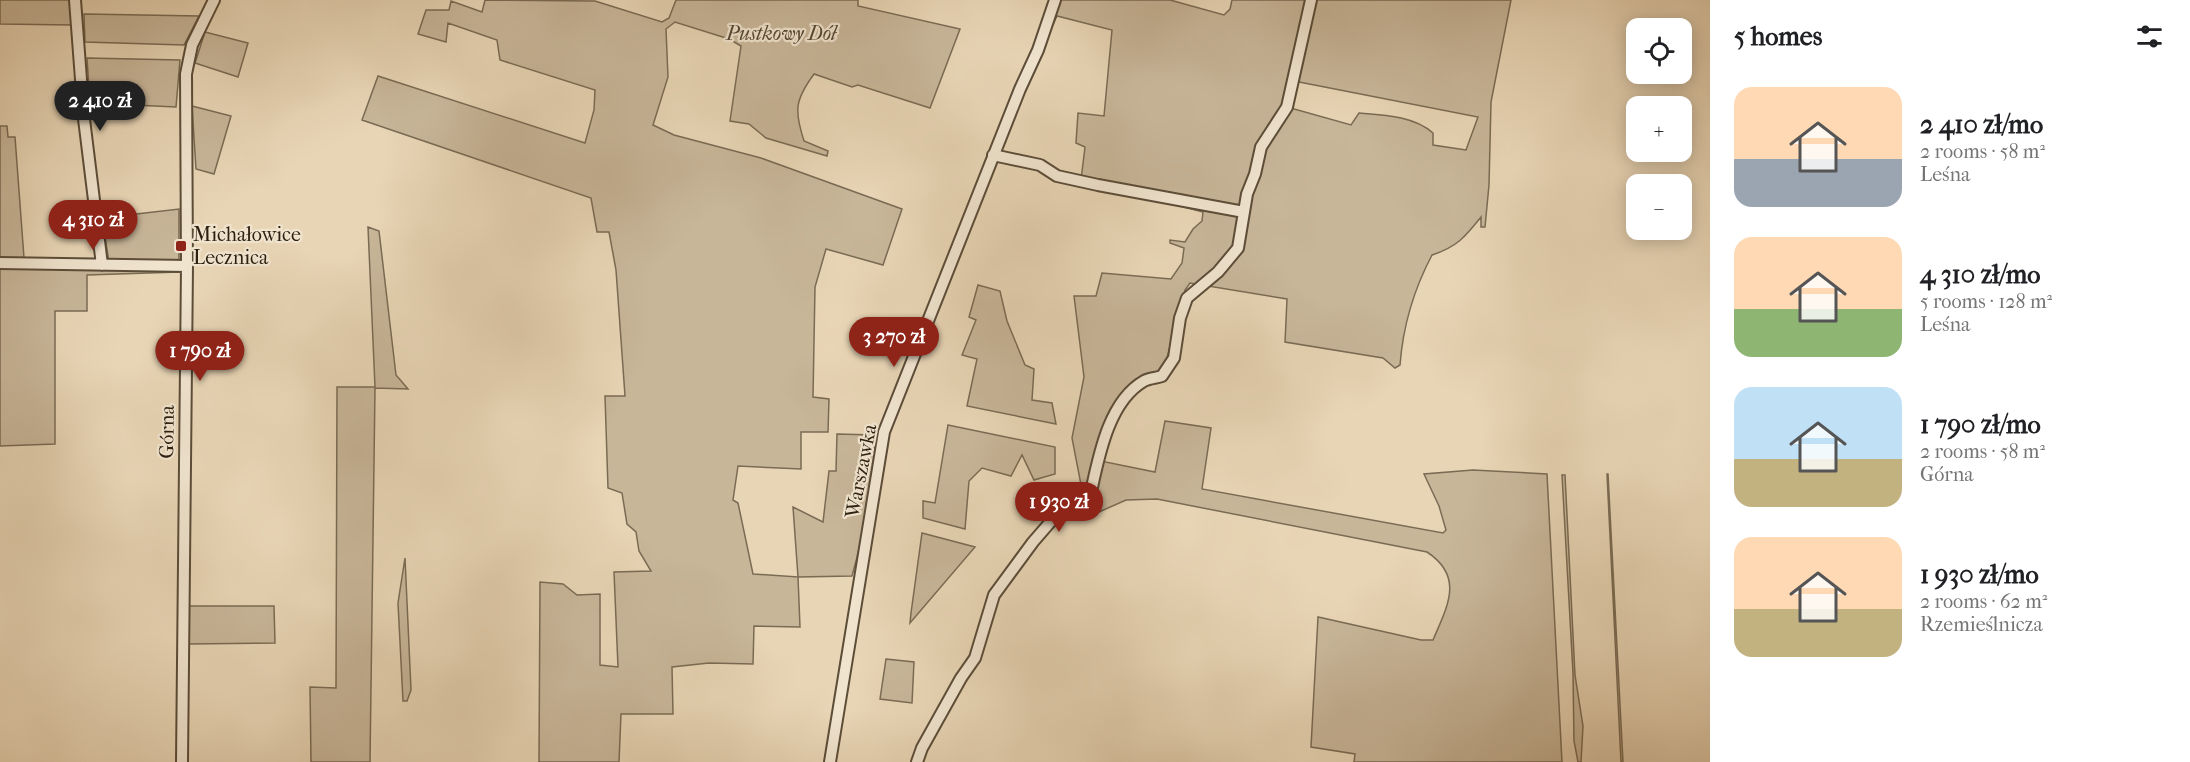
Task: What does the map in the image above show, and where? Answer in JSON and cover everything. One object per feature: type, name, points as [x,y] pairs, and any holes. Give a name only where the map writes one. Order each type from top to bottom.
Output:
[{"type":"street","points":[[75,0],[84,119],[102,265]]},
{"type":"street","name":"Górna","points":[[182,762],[187,266],[186,74],[192,45],[214,0]]},
{"type":"street","name":"Warszawka","points":[[830,762],[884,432],[1056,0]]},
{"type":"street","points":[[917,762],[944,708],[975,658],[994,595],[1053,519],[1087,498],[1091,492],[1103,445],[1116,413],[1124,400],[1144,381],[1162,376],[1173,358],[1180,318],[1187,298],[1218,272],[1238,248],[1244,212],[1261,147],[1287,107],[1311,0]]},
{"type":"street","points":[[993,155],[1040,165],[1057,176],[1244,212]]},
{"type":"street","points":[[0,263],[187,266]]},
{"type":"green space","points":[[0,0],[72,0],[72,25],[0,24]]},
{"type":"green space","name":"Pustkowy Dół","points":[[485,0],[595,1],[662,22],[669,18],[676,0],[858,0],[858,6],[960,29],[930,108],[858,85],[852,87],[814,74],[800,98],[799,121],[804,141],[828,151],[827,156],[766,138],[749,124],[730,121],[741,46],[729,39],[675,22],[666,29],[668,77],[653,125],[674,135],[761,158],[902,209],[883,265],[826,249],[815,287],[813,397],[829,399],[828,432],[801,432],[801,469],[738,466],[733,500],[738,503],[753,574],[798,577],[800,627],[754,626],[753,664],[709,663],[672,667],[673,714],[621,714],[619,762],[539,762],[540,582],[563,584],[577,595],[600,594],[600,665],[618,667],[614,572],[651,571],[639,551],[636,532],[627,524],[622,493],[608,488],[605,396],[625,396],[616,270],[609,232],[597,232],[591,198],[362,120],[378,76],[585,143],[594,110],[595,90],[500,60],[497,40],[448,23],[446,42],[418,34],[426,10],[449,10],[451,1],[482,12]]},
{"type":"green space","points":[[1058,0],[1170,0],[1224,15],[1230,9],[1232,0],[1511,0],[1491,102],[1489,185],[1485,227],[1481,227],[1481,217],[1460,240],[1448,249],[1432,255],[1410,308],[1400,365],[1395,368],[1383,358],[1285,342],[1287,299],[1190,283],[1185,290],[1163,373],[1121,398],[1088,487],[1082,490],[1072,438],[1084,377],[1074,296],[1096,296],[1102,273],[1171,279],[1182,263],[1184,248],[1170,243],[1170,240],[1185,242],[1193,229],[1202,221],[1203,212],[1081,180],[1085,147],[1076,143],[1078,113],[1104,116],[1112,30],[1057,16],[1036,61]],"holes":[[[1294,81],[1478,117],[1466,150],[1433,145],[1433,133],[1417,123],[1398,117],[1359,113],[1351,125],[1287,107]]]},
{"type":"green space","points":[[84,14],[199,16],[184,45],[85,42]]},
{"type":"green space","points":[[205,32],[248,43],[238,77],[195,63]]},
{"type":"green space","points":[[87,58],[180,60],[176,107],[90,103]]},
{"type":"green space","points":[[192,106],[231,116],[214,174],[196,169]]},
{"type":"green space","points":[[0,126],[7,126],[8,137],[15,137],[24,258],[0,258]]},
{"type":"green space","points":[[179,209],[179,263],[109,262],[102,218]]},
{"type":"green space","points":[[368,227],[379,231],[396,375],[408,389],[375,388],[370,762],[311,762],[310,687],[336,688],[337,387],[375,387]]},
{"type":"green space","points":[[0,267],[178,270],[179,272],[87,275],[87,311],[55,311],[55,444],[0,446]]},
{"type":"green space","points":[[978,285],[1000,291],[1007,321],[1025,365],[1034,369],[1032,400],[1052,403],[1056,424],[967,406],[977,359],[962,355],[976,320],[969,317]]},
{"type":"green space","points":[[1165,421],[1211,428],[1202,489],[1443,533],[1446,530],[1439,506],[1424,474],[1473,470],[1547,474],[1562,762],[1354,762],[1355,754],[1311,747],[1318,617],[1421,640],[1433,640],[1450,593],[1446,572],[1439,562],[1427,552],[1157,499],[1126,500],[1099,512],[1070,520],[1068,512],[1088,499],[1101,461],[1155,472]]},
{"type":"green space","points":[[948,425],[1055,447],[1055,474],[1034,480],[1022,455],[1011,476],[982,468],[969,481],[965,529],[923,518],[923,501],[935,503]]},
{"type":"green space","points":[[837,434],[876,435],[868,507],[852,576],[798,577],[793,507],[823,522],[829,471],[836,471]]},
{"type":"green space","points":[[1608,474],[1623,762],[1621,762]]},
{"type":"green space","points":[[1562,475],[1565,475],[1575,675],[1583,726],[1581,762],[1578,762],[1574,741],[1573,673]]},
{"type":"green space","points":[[922,533],[975,547],[910,623],[911,613]]},
{"type":"green space","points":[[405,558],[411,690],[407,701],[403,701],[398,603]]},
{"type":"green space","points":[[189,606],[274,606],[275,643],[187,644]]},
{"type":"green space","points":[[886,659],[914,662],[912,703],[880,699]]},
{"type":"place","name":"Michałowice Lecznica","points":[[181,246]]}]
